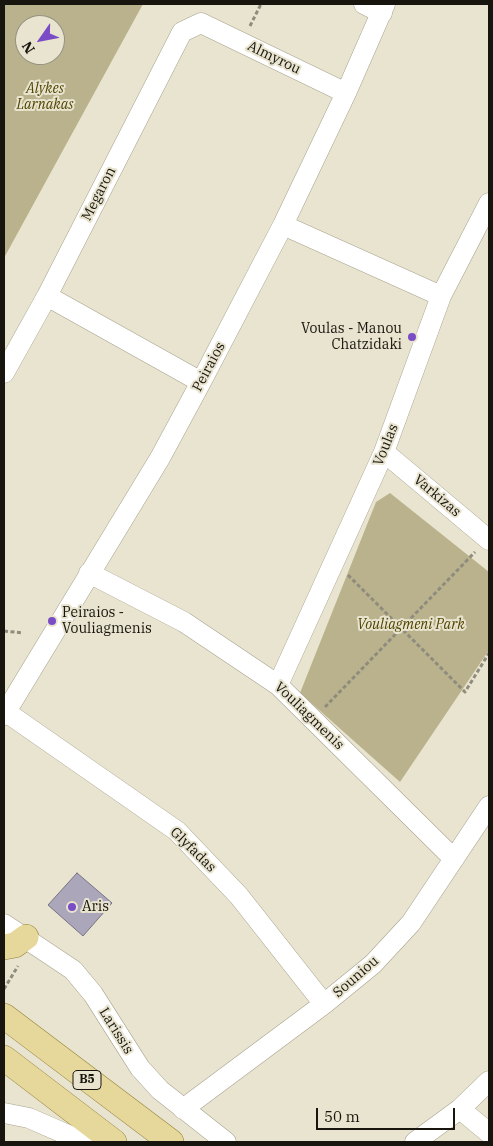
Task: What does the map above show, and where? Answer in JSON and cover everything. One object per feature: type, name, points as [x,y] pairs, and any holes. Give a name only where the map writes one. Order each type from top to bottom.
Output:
[{"type":"main road","points":[[4,947],[15,945],[26,938]]},
{"type":"main road","name":"B5","points":[[4,1016],[171,1142]]},
{"type":"main road","name":"B5","points":[[4,1058],[114,1142]]},
{"type":"street","points":[[364,4],[384,8]]},
{"type":"street","name":"Peiraios","points":[[5,714],[160,458],[201,382],[283,225],[384,8]]},
{"type":"street","name":"Almyrou","points":[[201,24],[346,93]]},
{"type":"street","name":"Megaron","points":[[4,373],[47,296],[177,40],[182,32],[201,24]]},
{"type":"street","name":"Voulas","points":[[278,685],[384,452],[442,296],[489,203]]},
{"type":"street","points":[[283,225],[442,296]]},
{"type":"street","points":[[47,296],[201,382]]},
{"type":"street","name":"Varkizas","points":[[384,452],[488,539]]},
{"type":"street","name":"Vouliagmenis","points":[[89,573],[184,622],[278,685],[454,858]]},
{"type":"street","name":"Glyfadas","points":[[5,714],[178,832],[239,896],[324,1004]]},
{"type":"street","name":"Souniou","points":[[183,1108],[324,1004],[373,964],[411,923],[489,806]]},
{"type":"street","name":"Larissis","points":[[4,924],[74,970],[93,994],[140,1068],[160,1090],[226,1142]]},
{"type":"street","points":[[415,1142],[460,1109],[489,1081]]},
{"type":"street","points":[[460,1109],[489,1133]]},
{"type":"street","points":[[4,1113],[29,1118],[81,1141]]},
{"type":"path","points":[[242,43],[261,4]]},
{"type":"path","points":[[313,719],[488,539]]},
{"type":"path","points":[[334,562],[465,692],[489,653]]},
{"type":"path","points":[[4,631],[23,633]]},
{"type":"green space","name":"Alykes Larnakas","points":[[4,4],[143,4],[4,258]]},
{"type":"green space","name":"Vouliagmeni Park","points":[[390,493],[489,572],[489,650],[400,782],[300,693],[376,502]]},
{"type":"building","points":[[77,873],[112,903],[83,936],[48,905]]},
{"type":"place","name":"Voulas - Manou Chatzidaki","points":[[412,337]]},
{"type":"place","name":"Peiraios - Vouliagmenis","points":[[52,621]]},
{"type":"place","name":"Aris","points":[[72,907]]}]
